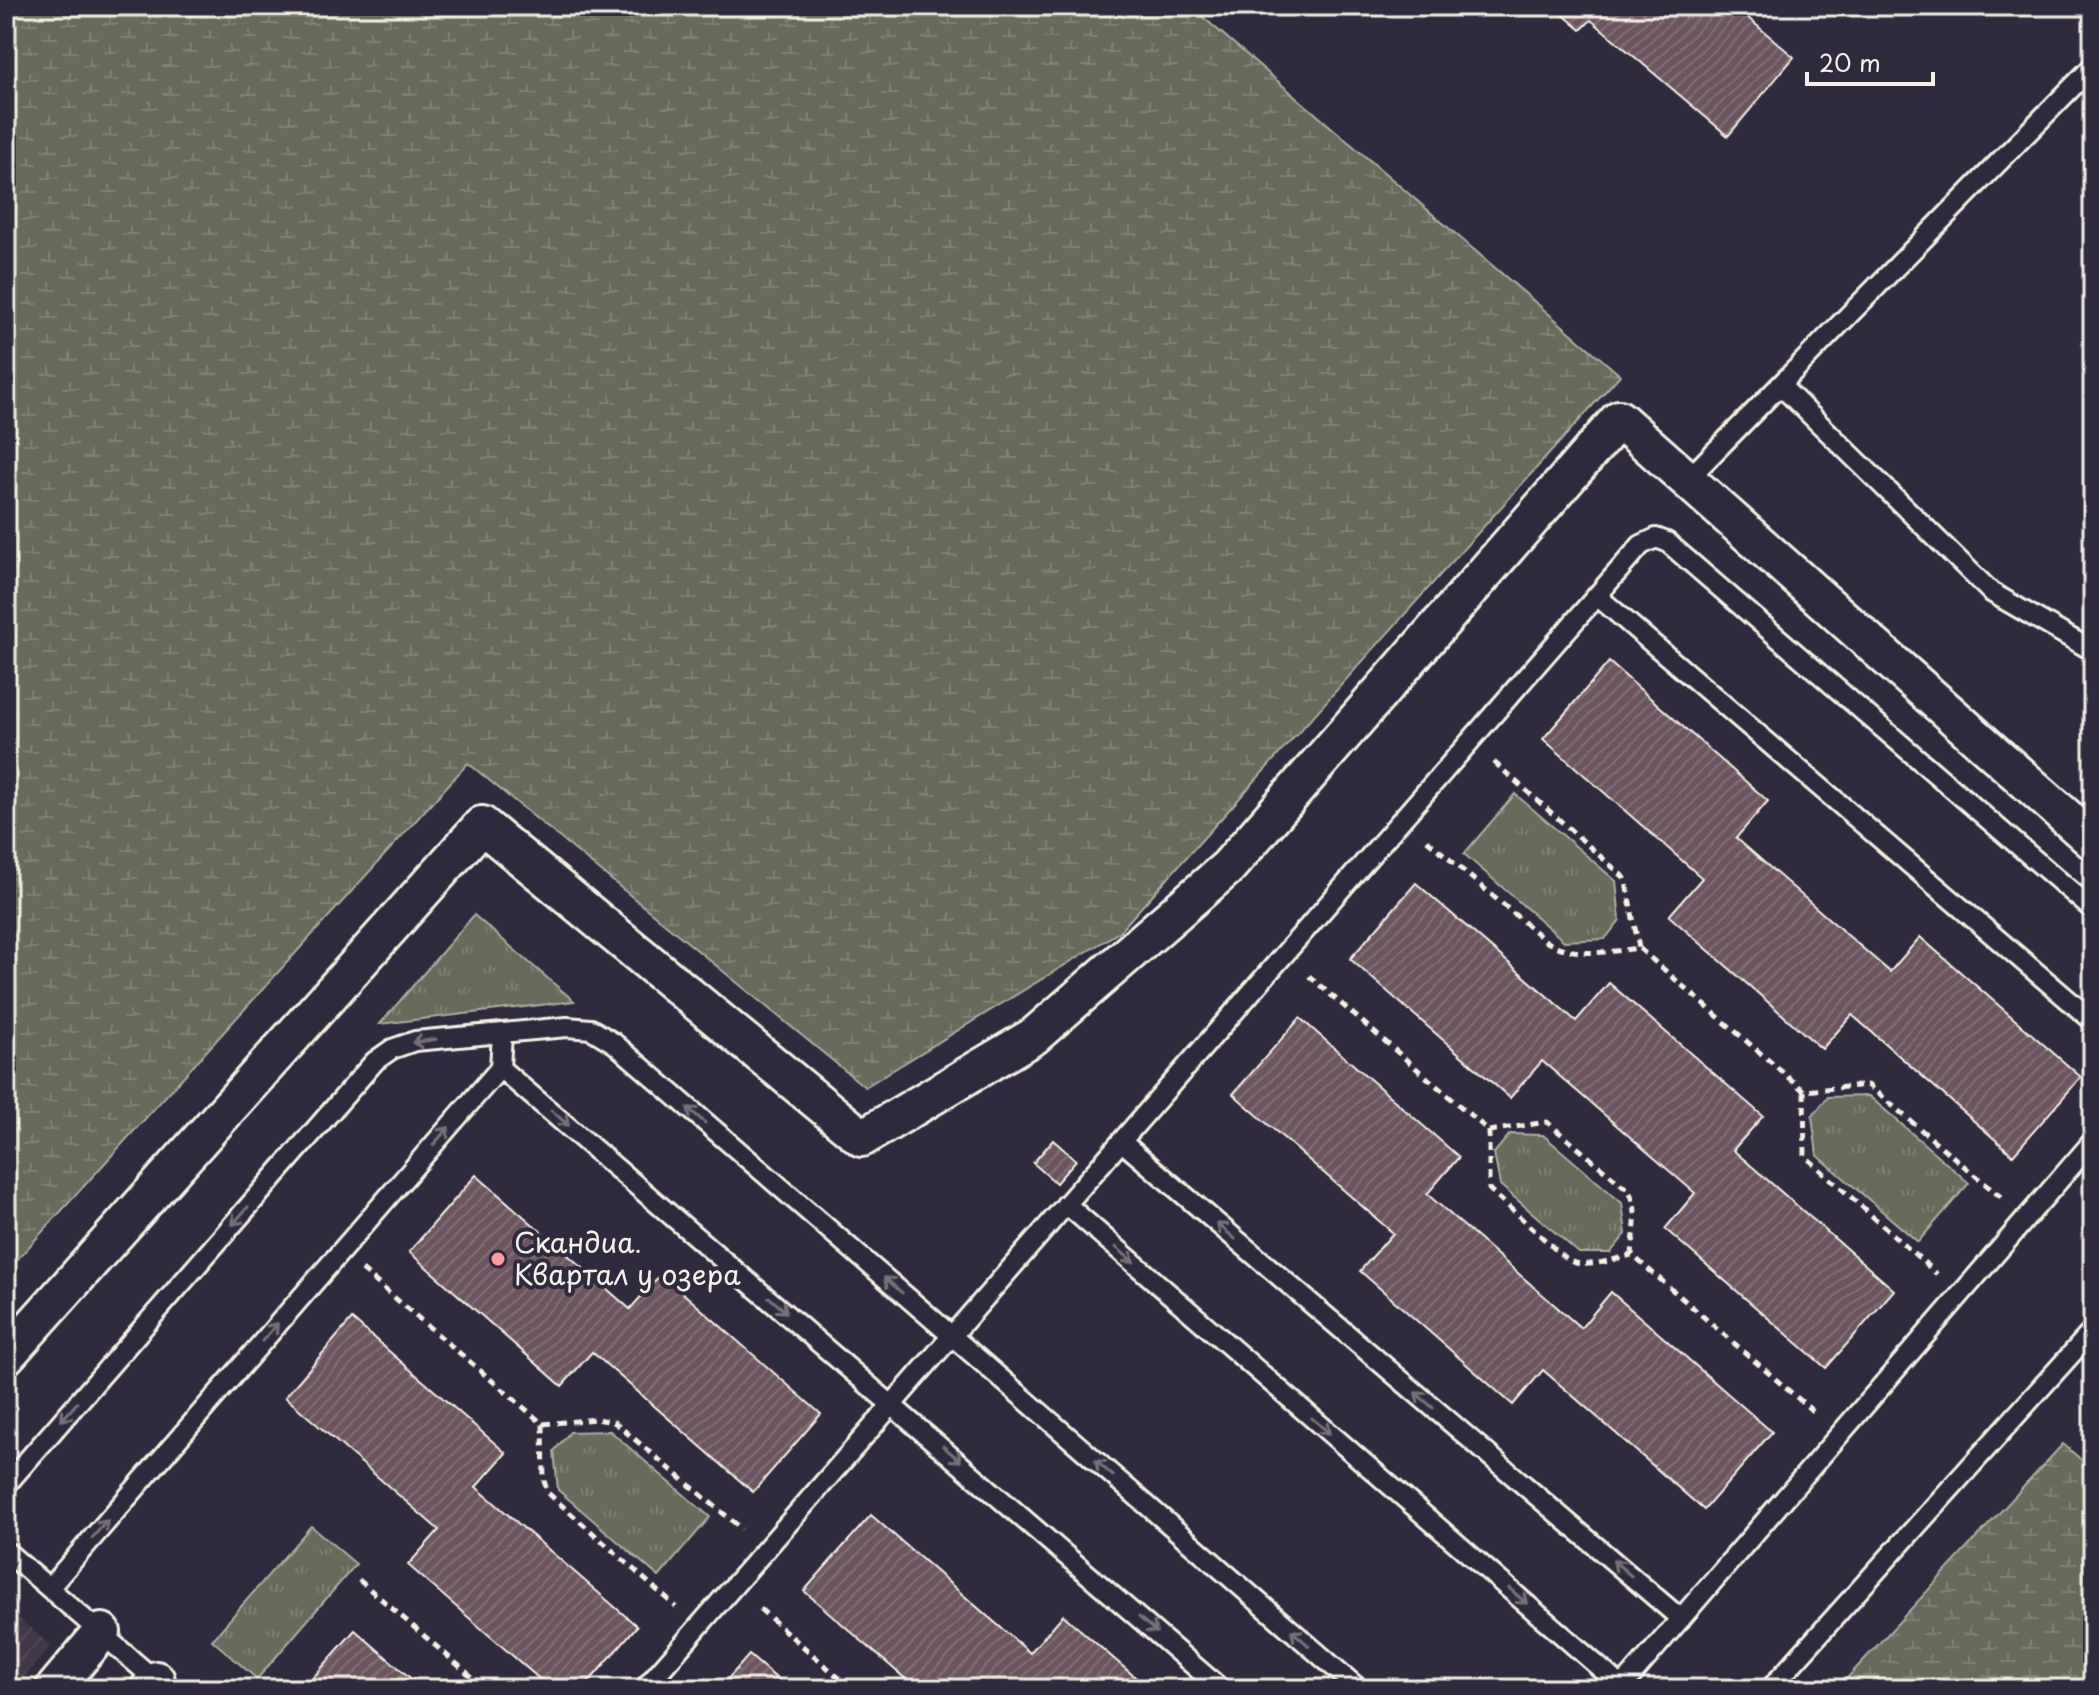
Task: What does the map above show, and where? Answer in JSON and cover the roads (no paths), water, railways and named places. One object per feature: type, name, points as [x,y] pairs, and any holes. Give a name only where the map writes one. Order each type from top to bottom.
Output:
[{"type":"street","points":[[6,1356],[482,825],[862,1138],[1034,1036],[1228,867],[1619,419],[2093,841]]},
{"type":"street","points":[[54,1689],[102,1632]]},
{"type":"lane","points":[[1687,480],[2093,66]]},
{"type":"lane","points":[[1780,385],[1991,592],[2093,651]]},
{"type":"lane","points":[[644,1689],[1641,545],[1656,538],[1667,542],[2093,910]]},
{"type":"lane","points":[[1597,596],[2093,1021]]},
{"type":"lane","points":[[6,1485],[375,1061],[392,1049],[415,1041],[567,1027],[591,1029],[614,1043],[1359,1689]]},
{"type":"lane","points":[[49,1588],[500,1068],[502,1033]]},
{"type":"lane","points":[[500,1068],[893,1403],[1221,1689]]},
{"type":"lane","points":[[1066,1204],[1621,1688],[2093,1141]]},
{"type":"lane","points":[[1122,1142],[1681,1619]]},
{"type":"lane","points":[[1770,1689],[2093,1330]]},
{"type":"lane","points":[[6,1551],[102,1632],[157,1686]]},
{"type":"place","name":"Скандиа. Квартал у озера","points":[[498,1259]]}]
